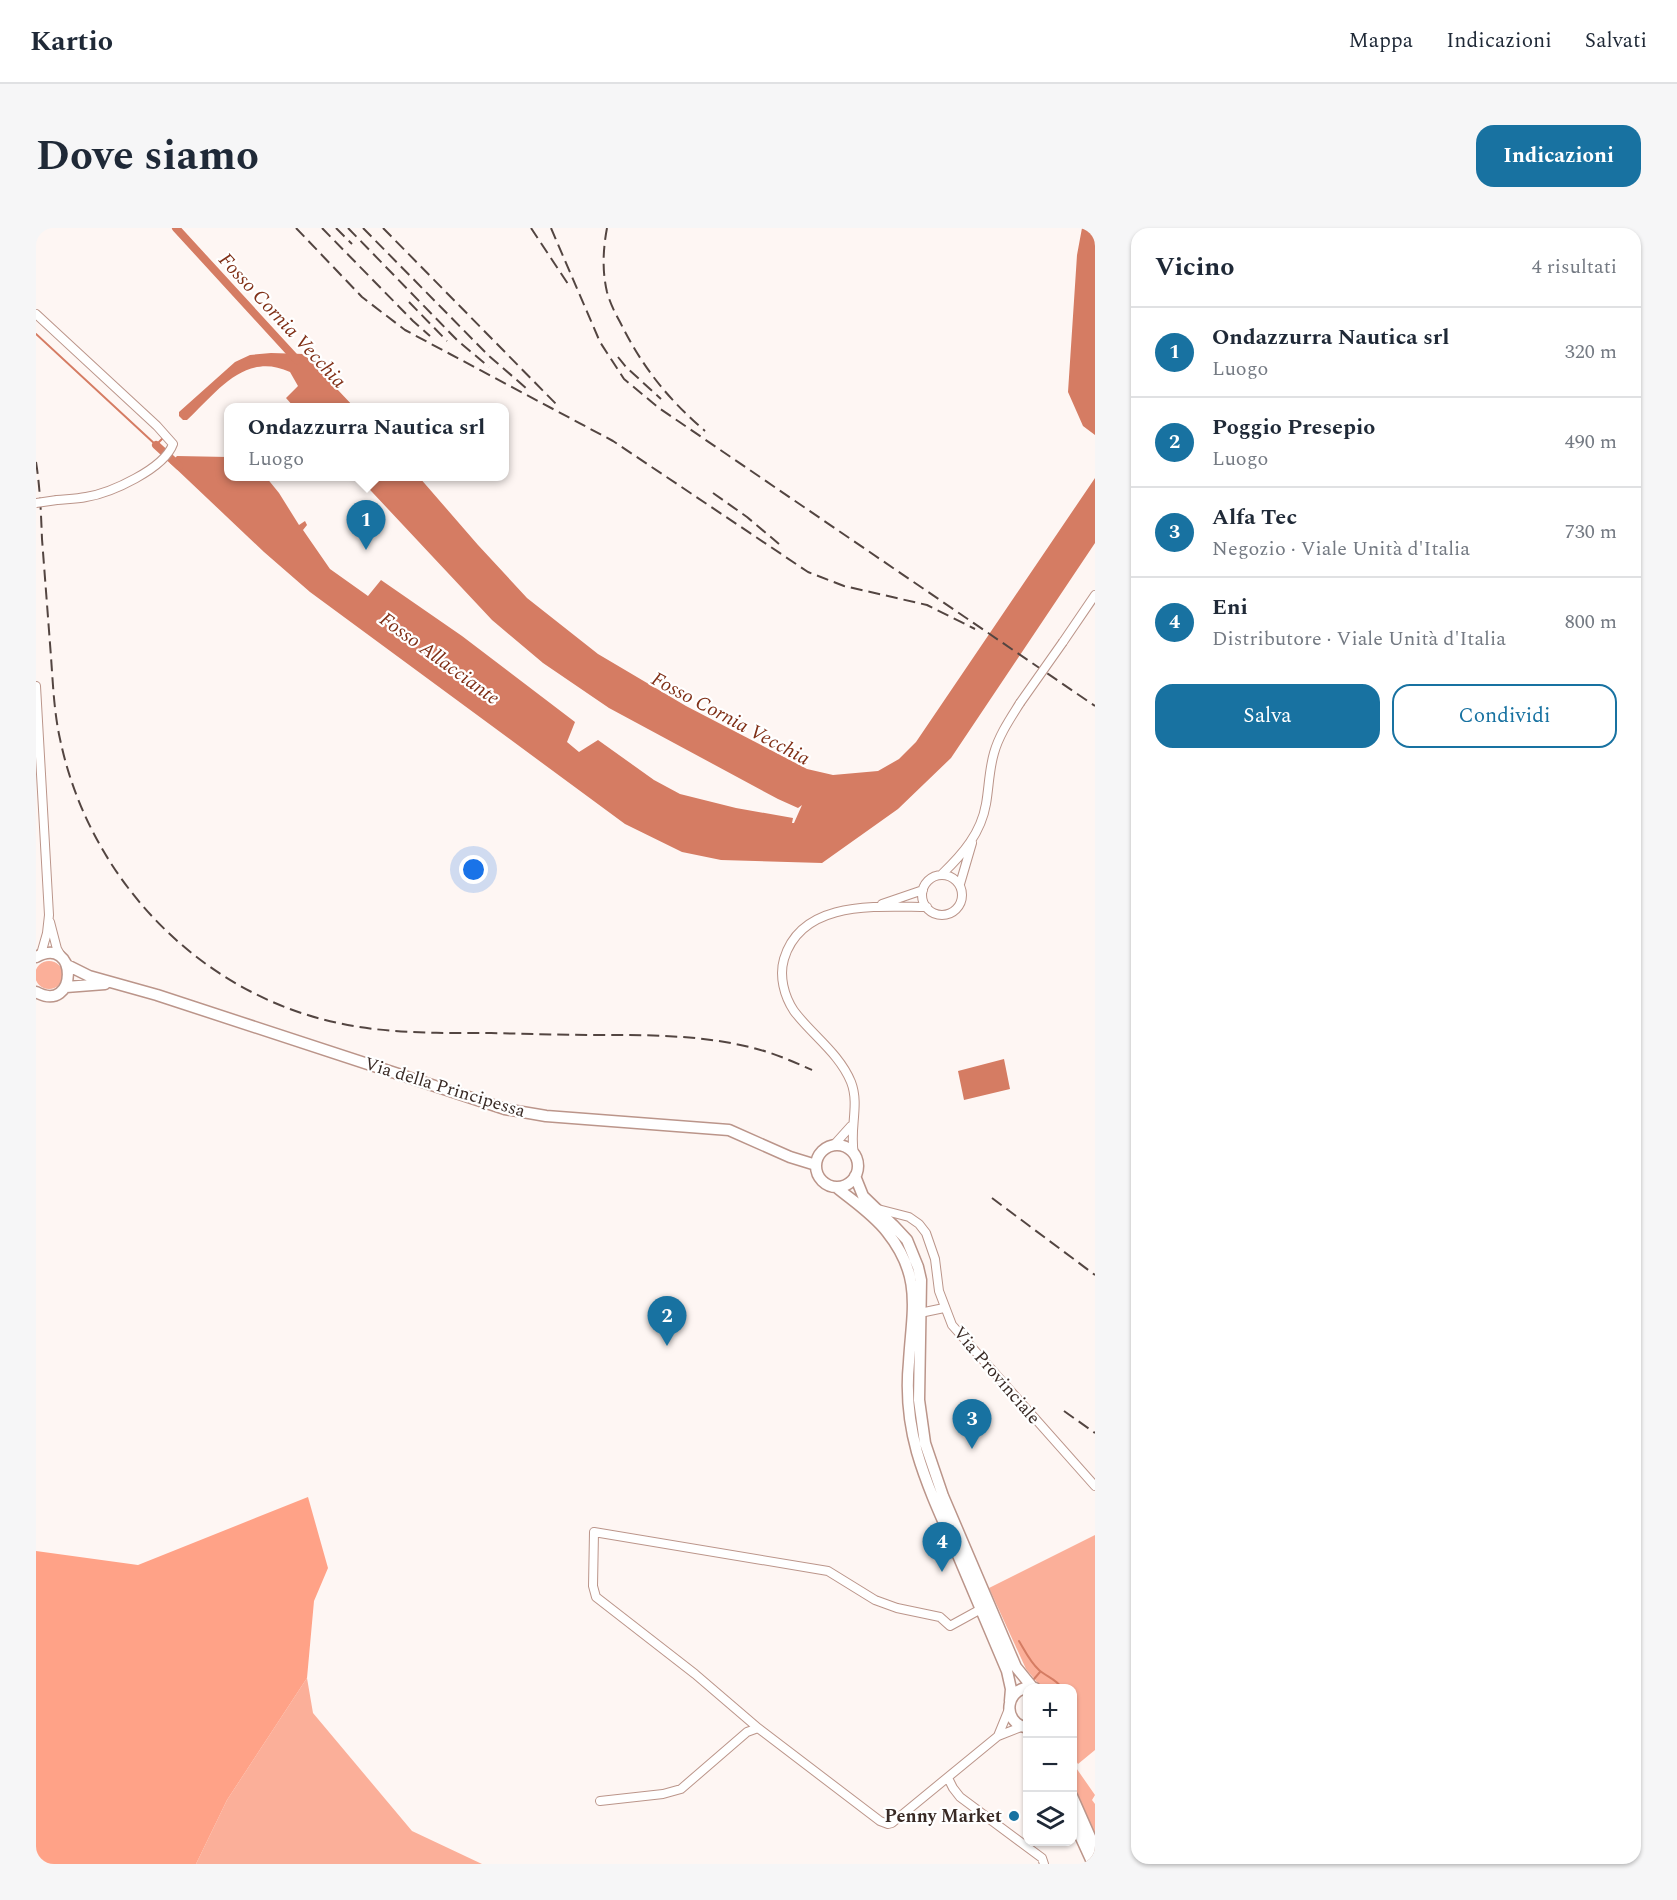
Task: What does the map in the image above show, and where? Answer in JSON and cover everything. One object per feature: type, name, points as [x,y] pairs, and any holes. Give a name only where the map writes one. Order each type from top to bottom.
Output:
[{"type":"main road","name":"Via della Principessa","points":[[38,956],[48,953],[89,976],[505,1108],[546,1116],[729,1130],[790,1157],[816,1165]]},
{"type":"main road","points":[[64,962],[69,976],[66,987]]},
{"type":"main road","name":"Via della Principessa","points":[[36,992],[51,996],[66,987],[114,983]]},
{"type":"main road","points":[[1023,1727],[1012,1719],[1010,1677],[931,1491],[912,1431],[908,1372],[914,1306],[910,1275],[889,1234],[879,1222],[836,1187],[823,1182],[818,1174],[816,1165],[821,1152],[833,1146],[847,1148],[854,1154],[857,1162],[855,1176],[863,1196],[901,1232],[914,1256],[921,1280],[919,1401],[921,1427],[929,1458],[1016,1667],[1031,1684]]},
{"type":"main road","points":[[836,1187],[845,1185],[855,1176]]},
{"type":"main road","points":[[1010,1705],[1019,1690],[1023,1689]]},
{"type":"main road","points":[[1077,1807],[1095,1848]]},
{"type":"main road","points":[[1077,1829],[1093,1864]]},
{"type":"street","points":[[36,314],[172,442],[171,449],[158,463],[115,489],[86,497],[36,503]]},
{"type":"street","points":[[973,839],[960,884],[962,898],[957,909],[952,913],[940,915],[927,907],[923,900],[923,890],[930,878],[942,874],[973,839],[981,825],[989,772],[995,750],[1006,725],[1095,595]]},
{"type":"street","points":[[36,686],[49,915],[47,933],[38,956]]},
{"type":"street","points":[[942,874],[953,877],[960,884]]},
{"type":"street","points":[[854,1154],[852,1125],[855,1101],[850,1080],[827,1046],[794,1011],[785,991],[783,964],[787,950],[795,938],[806,926],[818,918],[832,913],[872,906],[923,890]]},
{"type":"street","points":[[872,906],[927,907]]},
{"type":"street","points":[[49,915],[57,949],[64,962]]},
{"type":"street","points":[[833,1146],[852,1125]]},
{"type":"street","name":"Via Provinciale","points":[[876,1209],[909,1217],[926,1233],[935,1259],[939,1291],[952,1325],[1095,1486]]},
{"type":"street","points":[[920,1313],[944,1308]]},
{"type":"street","points":[[981,1609],[950,1626],[940,1617],[897,1608],[875,1600],[828,1571],[594,1532],[593,1586],[596,1597],[704,1681],[758,1728],[888,1824],[894,1822],[998,1736],[1023,1730]]},
{"type":"street","points":[[998,1736],[1010,1705]]},
{"type":"street","points":[[600,1801],[645,1797],[681,1789],[747,1732],[758,1728]]},
{"type":"street","points":[[948,1778],[960,1797],[1041,1858],[1044,1864]]},
{"type":"shaded area","points":[[49,961],[59,965],[63,975],[59,985],[49,989],[39,985],[35,975],[39,965]]},
{"type":"shaded area","points":[[308,1497],[328,1568],[314,1601],[307,1678],[227,1800],[196,1864],[36,1864],[36,1551],[138,1565]]},
{"type":"shaded area","points":[[1095,1535],[1095,1750],[1078,1764],[1077,1684],[1039,1684],[1026,1669],[989,1588]]},
{"type":"shaded area","points":[[307,1678],[313,1713],[412,1831],[482,1864],[196,1864],[227,1800]]},
{"type":"shaded area","points":[[1077,1769],[1095,1795],[1092,1800],[1095,1804],[1095,1835],[1077,1792]]},
{"type":"water","points":[[1082,228],[1095,228],[1095,435],[1083,426],[1068,392],[1077,255]]},
{"type":"water","points":[[304,354],[350,403],[290,403],[286,398],[298,386],[290,372],[274,367],[259,367],[233,378],[187,420],[179,416],[179,412],[235,362],[250,355]]},
{"type":"water","points":[[177,456],[224,457],[224,481],[269,481],[299,525],[305,521],[307,525],[303,530],[330,569],[368,596],[381,580],[462,636],[575,722],[567,742],[579,752],[598,740],[654,780],[680,794],[736,808],[793,818],[792,823],[802,805],[798,808],[778,799],[609,708],[543,663],[492,620],[362,481],[422,481],[527,598],[598,654],[686,706],[807,769],[833,775],[878,771],[899,759],[916,742],[1095,478],[1095,543],[951,758],[898,809],[822,863],[721,860],[682,852],[625,824],[310,592],[170,463]]},
{"type":"water","points":[[1004,1059],[1010,1089],[964,1100],[958,1071]]},
{"type":"waterway","name":"Fosso Cornia Vecchia","points":[[176,228],[297,360]]},
{"type":"waterway","name":"Fosso Allacciante","points":[[36,334],[156,445],[163,438]]},
{"type":"waterway","name":"Fosso Allacciante","points":[[156,445],[179,466]]},
{"type":"waterway","points":[[1019,1641],[1036,1667],[1059,1684]]},
{"type":"waterway","points":[[1034,1679],[1040,1672]]},
{"type":"railway","points":[[296,228],[362,297],[405,330],[613,441],[808,572],[844,586],[927,605],[975,629]]},
{"type":"railway","points":[[322,228],[430,336]]},
{"type":"railway","points":[[336,228],[352,244]]},
{"type":"railway","points":[[348,228],[457,340],[489,367]]},
{"type":"railway","points":[[363,228],[489,356],[526,388]]},
{"type":"railway","points":[[383,228],[559,407]]},
{"type":"railway","points":[[531,228],[568,284]]},
{"type":"railway","points":[[551,228],[600,342],[624,379],[659,408],[1095,706]]},
{"type":"railway","points":[[607,228],[604,276],[614,311],[647,368],[679,407],[705,431]]},
{"type":"railway","points":[[409,302],[447,341]]},
{"type":"railway","points":[[618,357],[661,399]]},
{"type":"railway","points":[[36,462],[55,708],[60,739],[75,790],[96,838],[124,882],[157,922],[196,957],[240,986],[287,1008],[357,1027],[414,1032],[684,1037],[764,1051],[812,1070]]},
{"type":"railway","points":[[713,493],[779,544]]},
{"type":"railway","points":[[992,1198],[1095,1275]]},
{"type":"railway","points":[[1064,1411],[1095,1433]]},
{"type":"place","name":"Ondazzurra Nautica srl","points":[[366,550]]},
{"type":"place","name":"Poggio Presepio","points":[[667,1346]]},
{"type":"place","name":"Alfa Tec","points":[[972,1449]]},
{"type":"place","name":"Eni","points":[[942,1572]]},
{"type":"place","name":"Penny Market","points":[[1014,1816]]}]
